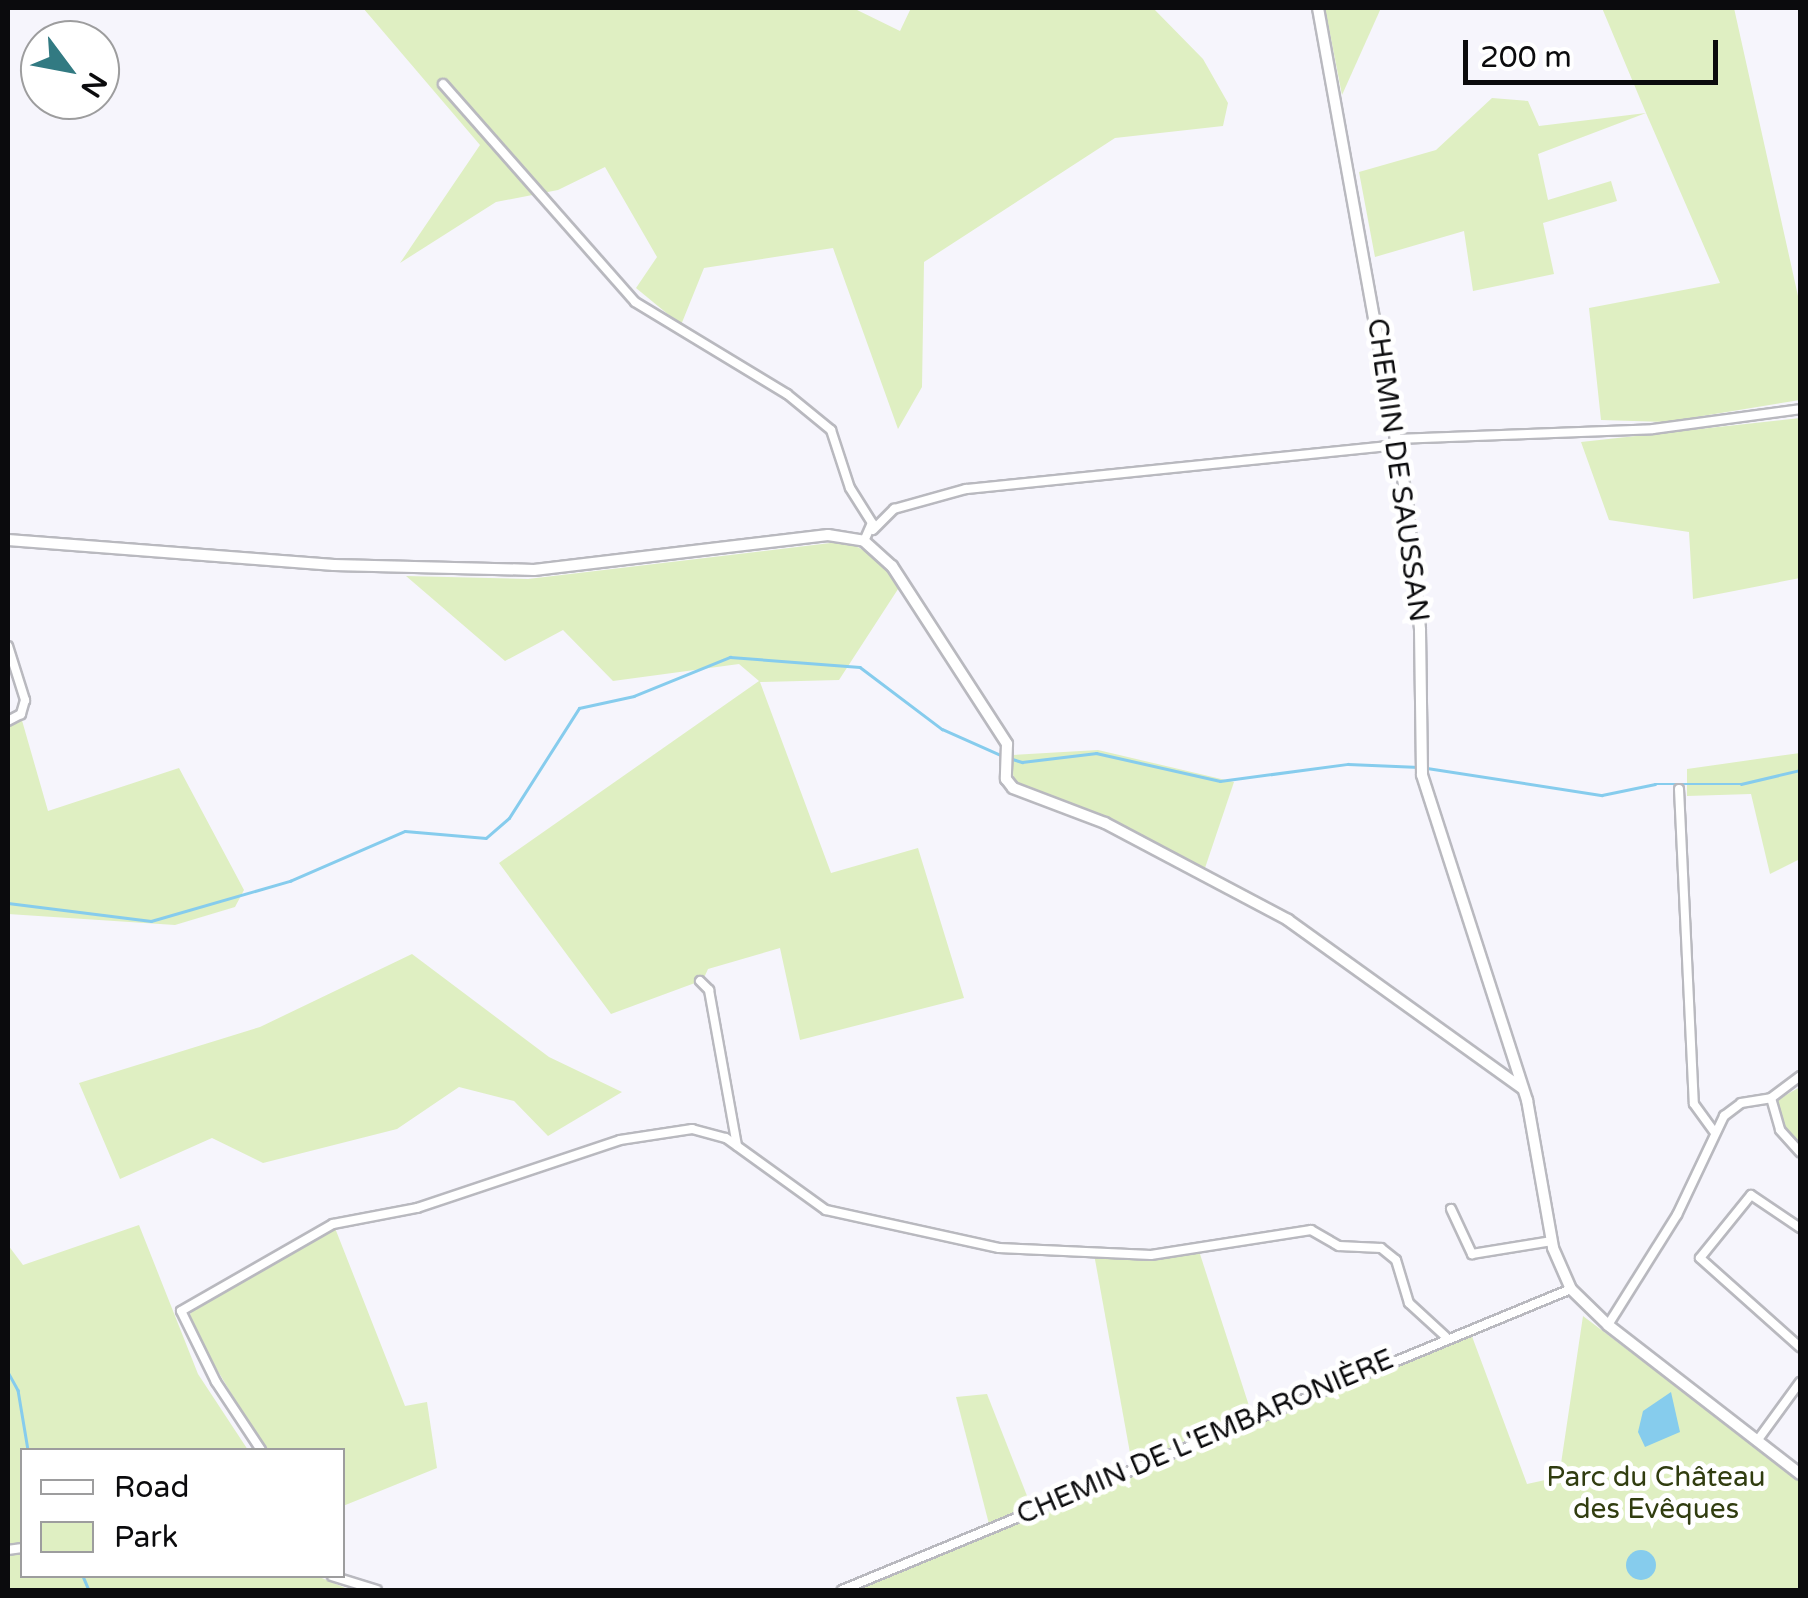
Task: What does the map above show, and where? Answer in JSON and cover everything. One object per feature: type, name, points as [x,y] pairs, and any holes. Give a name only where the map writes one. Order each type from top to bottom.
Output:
[{"type":"street","name":"CHEMIN DE SAUSSAN","points":[[1318,8],[1396,442],[1420,630],[1422,775],[1522,1088],[1552,1240],[1573,1291]]},
{"type":"street","points":[[443,84],[636,302],[788,394],[830,430],[850,488],[873,530]]},
{"type":"street","points":[[864,541],[894,509],[966,489],[1396,442],[1653,429],[1800,409]]},
{"type":"street","points":[[8,540],[334,565],[534,570],[828,536],[864,541],[892,566],[1008,750],[1005,766],[1013,788],[1105,823],[1288,920],[1496,1064],[1522,1088]]},
{"type":"street","points":[[8,646],[25,700],[21,714],[8,722]]},
{"type":"street","points":[[1679,789],[1694,1104],[1714,1132]]},
{"type":"street","points":[[700,981],[709,990],[737,1145]]},
{"type":"street","points":[[1496,1064],[1506,1046]]},
{"type":"street","points":[[1608,1325],[1677,1216],[1714,1132],[1737,1105],[1771,1098],[1800,1076]]},
{"type":"street","points":[[1771,1098],[1780,1130],[1800,1152]]},
{"type":"street","points":[[260,1448],[216,1382],[182,1311],[332,1224],[417,1208],[572,1154],[655,1133],[700,1129],[737,1145],[826,1210],[999,1248],[1151,1255],[1312,1230],[1339,1246],[1381,1248],[1396,1260],[1408,1303],[1445,1336]]},
{"type":"street","points":[[1800,1228],[1751,1194],[1701,1263],[1800,1347]]},
{"type":"street","points":[[1451,1209],[1472,1254],[1552,1240]]},
{"type":"street","points":[[1573,1291],[1608,1325],[1800,1474]]},
{"type":"street","name":"CHEMIN DE L'EMBARONIÈRE","points":[[842,1590],[1445,1336],[1573,1291]]},
{"type":"street","points":[[1757,1441],[1800,1382]]},
{"type":"street","points":[[338,1578],[377,1590]]},
{"type":"green space","points":[[363,8],[853,8],[900,31],[911,8],[1153,8],[1203,59],[1228,103],[1223,126],[1115,138],[924,262],[922,387],[898,429],[833,248],[704,268],[681,325],[636,288],[657,257],[605,167],[558,190],[496,202],[400,263],[480,145]]},
{"type":"green space","points":[[1325,8],[1381,8],[1342,95]]},
{"type":"green space","points":[[1602,8],[1734,8],[1800,305],[1800,400],[1666,422],[1601,420],[1589,308],[1720,283]]},
{"type":"green space","points":[[1492,98],[1528,101],[1539,126],[1646,113],[1538,154],[1548,200],[1611,181],[1617,201],[1543,223],[1554,274],[1473,291],[1464,231],[1375,257],[1359,172],[1436,150]]},
{"type":"green space","points":[[1800,418],[1800,578],[1693,599],[1689,532],[1609,520],[1581,442]]},
{"type":"green space","points":[[847,541],[882,561],[900,586],[839,680],[760,682],[831,873],[918,848],[964,998],[800,1040],[780,948],[708,969],[703,980],[611,1014],[499,863],[759,681],[739,664],[613,681],[563,630],[505,661],[406,576],[528,579]]},
{"type":"green space","points":[[21,717],[48,811],[179,768],[244,890],[235,907],[175,925],[8,914],[8,726]]},
{"type":"green space","points":[[1098,750],[1234,782],[1205,868],[1017,783],[1009,767],[1012,755]]},
{"type":"green space","points":[[1800,753],[1800,859],[1770,874],[1751,794],[1687,796],[1687,769]]},
{"type":"green space","points":[[412,954],[549,1057],[622,1092],[548,1136],[514,1101],[459,1087],[397,1129],[263,1163],[212,1138],[120,1179],[79,1083],[260,1027]]},
{"type":"green space","points":[[1800,1087],[1800,1144],[1787,1131],[1777,1100]]},
{"type":"green space","points":[[139,1225],[198,1374],[247,1448],[20,1448],[20,1542],[8,1544],[8,1245],[23,1265]]},
{"type":"green space","points":[[335,1228],[405,1406],[427,1402],[437,1468],[345,1505],[345,1448],[264,1448],[188,1321],[193,1306]]},
{"type":"green space","points":[[1199,1251],[1251,1412],[1132,1464],[1094,1254]]},
{"type":"green space","name":"Parc du Château des Evêques","points":[[1583,1316],[1800,1480],[1800,1590],[854,1590],[1470,1331],[1527,1484],[1559,1477]]},
{"type":"green space","points":[[987,1394],[1031,1506],[989,1524],[956,1397]]},
{"type":"green space","points":[[20,1551],[20,1578],[322,1578],[350,1590],[8,1590],[8,1554]]},
{"type":"water","points":[[1671,1392],[1680,1432],[1645,1447],[1638,1432],[1643,1411]]},
{"type":"water","points":[[1641,1550],[1652,1554],[1656,1565],[1652,1576],[1641,1580],[1630,1576],[1626,1565],[1630,1554]]},
{"type":"waterway","points":[[8,903],[151,921],[290,881],[405,831],[486,838],[509,818],[579,708],[634,696],[730,657],[860,667],[942,729],[1001,755]]},
{"type":"waterway","points":[[1009,758],[1022,762],[1096,753],[1220,781],[1348,764],[1419,767]]},
{"type":"waterway","points":[[1427,768],[1602,795],[1655,784],[1741,784],[1800,770]]},
{"type":"waterway","points":[[8,1372],[18,1390],[28,1448]]},
{"type":"waterway","points":[[84,1578],[89,1590]]}]
